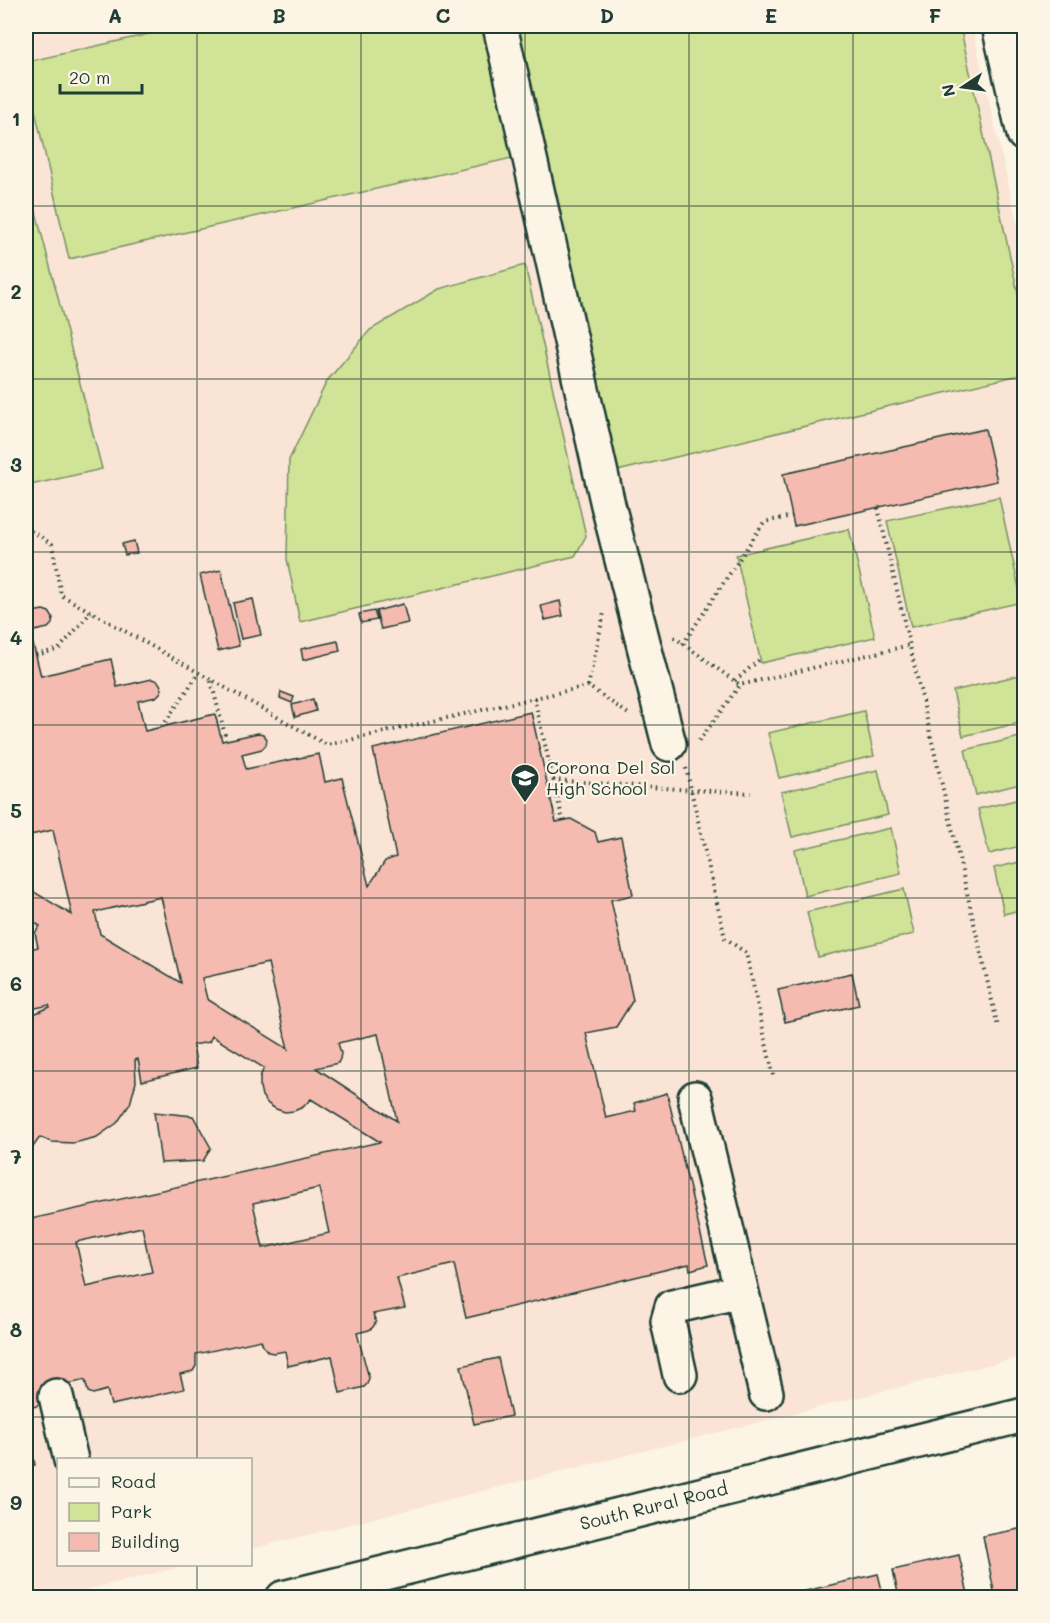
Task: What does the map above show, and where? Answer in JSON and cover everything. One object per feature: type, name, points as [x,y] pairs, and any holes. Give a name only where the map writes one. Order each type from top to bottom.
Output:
[{"type":"main road","points":[[500,26],[608,505],[634,608],[684,743]]},
{"type":"main road","points":[[999,26],[1024,134]]},
{"type":"main road","points":[[695,1098],[766,1393]]},
{"type":"main road","points":[[680,1375],[668,1321],[672,1307],[741,1291]]},
{"type":"main road","points":[[56,1396],[71,1458]]},
{"type":"main road","name":"South Rural Road","points":[[283,1598],[1024,1415]]},
{"type":"path","points":[[878,508],[998,1027]]},
{"type":"path","points":[[683,644],[765,522],[792,516]]},
{"type":"path","points":[[26,528],[52,544],[61,595],[327,745],[588,686],[684,743]]},
{"type":"path","points":[[634,608],[740,685]]},
{"type":"path","points":[[36,655],[59,649],[91,612]]},
{"type":"path","points":[[774,1079],[746,953],[725,938],[681,743],[684,743],[740,685],[910,645]]},
{"type":"path","points":[[735,681],[760,658]]},
{"type":"path","points":[[162,727],[199,673]]},
{"type":"path","points":[[211,680],[226,740]]},
{"type":"path","points":[[534,698],[563,820]]},
{"type":"path","points":[[553,780],[752,793]]},
{"type":"shaded area","name":"Corona Del Sol High School","points":[[26,26],[972,26],[1024,253],[1024,1356],[252,1549],[252,1458],[57,1458],[57,1566],[185,1566],[57,1597],[26,1598]]},
{"type":"green space","points":[[184,26],[482,26],[512,158],[69,259],[26,71],[26,62]]},
{"type":"green space","points":[[516,26],[960,26],[1024,321],[1024,374],[613,472]]},
{"type":"green space","points":[[26,173],[102,469],[26,486]]},
{"type":"green space","points":[[525,265],[586,536],[575,556],[300,622],[287,559],[289,460],[327,381],[370,330],[439,289]]},
{"type":"green space","points":[[999,497],[1022,602],[911,627],[887,521]]},
{"type":"green space","points":[[849,529],[875,637],[761,663],[736,555]]},
{"type":"green space","points":[[1024,674],[1024,722],[963,736],[953,691]]},
{"type":"green space","points":[[864,711],[874,756],[779,778],[768,733]]},
{"type":"green space","points":[[1024,736],[1024,783],[976,795],[965,750]]},
{"type":"green space","points":[[878,770],[888,815],[792,837],[781,792]]},
{"type":"green space","points":[[1024,798],[1024,845],[989,854],[978,809]]},
{"type":"green space","points":[[891,828],[901,873],[805,896],[795,850]]},
{"type":"green space","points":[[1024,861],[1024,909],[1004,914],[994,868]]},
{"type":"green space","points":[[904,889],[914,934],[818,957],[807,912]]},
{"type":"building","points":[[985,429],[997,481],[794,526],[783,474]]},
{"type":"building","points":[[134,541],[137,553],[125,555],[122,544]]},
{"type":"building","points":[[221,570],[239,646],[218,651],[200,575]]},
{"type":"building","points":[[253,599],[261,635],[241,639],[233,603]]},
{"type":"building","points":[[560,601],[563,616],[545,620],[541,606]]},
{"type":"building","points":[[403,604],[408,623],[381,629],[376,611]]},
{"type":"building","points":[[43,610],[49,612],[53,618],[48,628],[30,632],[41,676],[111,659],[117,687],[152,679],[158,681],[161,692],[156,697],[138,701],[145,731],[215,714],[222,741],[258,733],[263,734],[267,739],[262,749],[242,754],[246,769],[319,754],[325,782],[342,778],[369,886],[385,861],[396,857],[373,749],[531,712],[556,822],[571,819],[595,832],[598,842],[621,837],[633,895],[611,900],[633,1000],[616,1027],[586,1033],[606,1118],[636,1111],[634,1103],[667,1093],[708,1265],[690,1270],[689,1264],[466,1318],[454,1264],[397,1278],[405,1308],[373,1314],[376,1322],[373,1327],[357,1333],[369,1378],[364,1387],[340,1393],[332,1356],[288,1366],[285,1351],[268,1352],[261,1340],[196,1354],[196,1366],[193,1371],[180,1374],[184,1389],[111,1405],[107,1390],[93,1394],[88,1392],[85,1380],[39,1391],[37,1406],[26,1408],[26,1220],[380,1142],[311,1099],[303,1107],[294,1111],[285,1112],[268,1104],[262,1096],[260,1087],[260,1077],[264,1068],[212,1036],[209,1042],[193,1045],[197,1068],[142,1081],[138,1059],[135,1060],[136,1082],[130,1104],[117,1123],[97,1137],[74,1143],[51,1142],[40,1137],[26,1153],[26,1019],[50,1007],[49,1005],[31,1009],[26,984],[26,950],[38,947],[35,933],[40,926],[26,918],[26,887],[72,915],[53,830],[26,836],[26,613]],"holes":[[[161,897],[181,983],[100,934],[95,912]],[[268,963],[288,1049],[207,999],[202,978]],[[378,1034],[397,1121],[316,1068],[338,1063],[341,1053],[338,1043]],[[319,1188],[329,1233],[263,1248],[253,1203]],[[142,1227],[152,1272],[86,1287],[76,1242]]]},
{"type":"building","points":[[374,611],[377,620],[361,623],[359,614]]},
{"type":"building","points":[[338,641],[340,651],[303,660],[301,649]]},
{"type":"building","points":[[281,692],[294,697],[292,703],[280,698]]},
{"type":"building","points":[[313,699],[316,711],[295,717],[292,705]]},
{"type":"building","points":[[852,973],[859,1005],[785,1022],[778,990]]},
{"type":"building","points":[[154,1112],[193,1116],[211,1148],[203,1161],[161,1163]]},
{"type":"building","points":[[498,1358],[511,1416],[474,1424],[461,1366]]},
{"type":"building","points":[[26,1424],[35,1465],[26,1467]]},
{"type":"building","points":[[1024,1528],[1024,1598],[1020,1598],[1019,1591],[995,1596],[983,1536]]},
{"type":"building","points":[[959,1555],[969,1598],[899,1598],[893,1570]]},
{"type":"building","points":[[878,1574],[884,1598],[802,1598],[801,1592]]},
{"type":"building","points":[[776,1590],[777,1598],[745,1598]]},
{"type":"place","name":"Corona Del Sol High School","points":[[525,804]]}]
